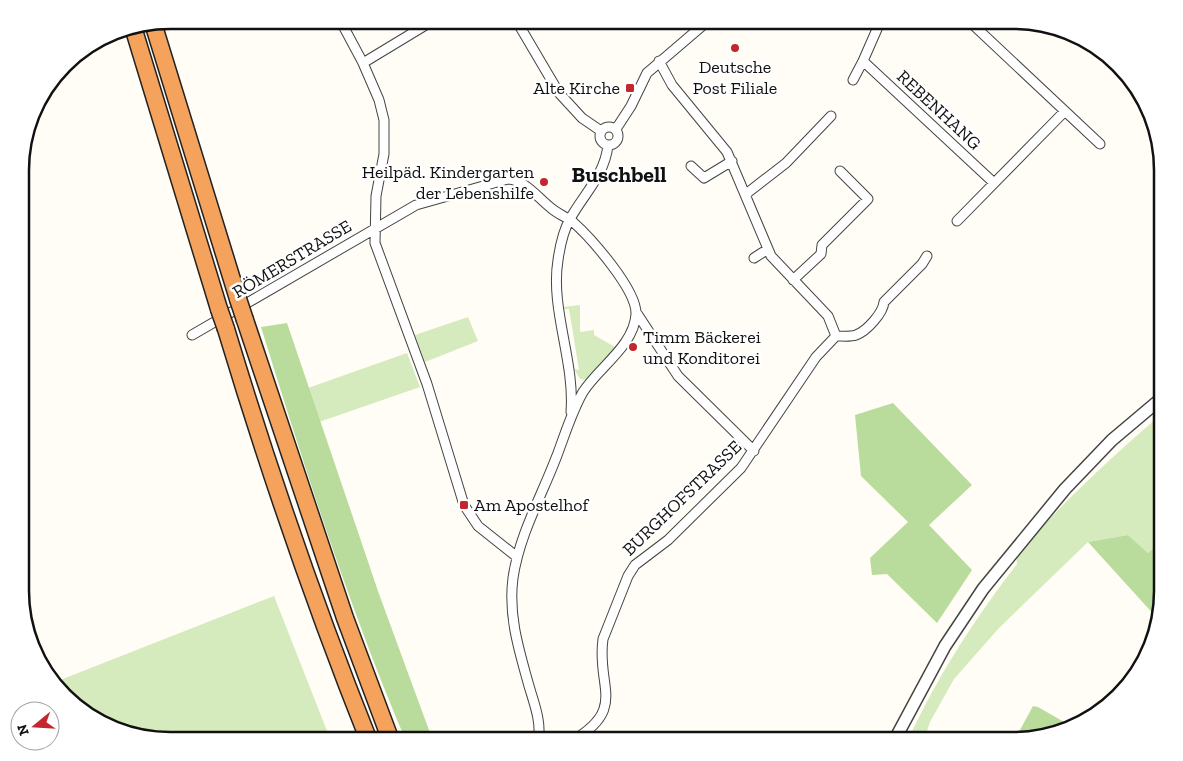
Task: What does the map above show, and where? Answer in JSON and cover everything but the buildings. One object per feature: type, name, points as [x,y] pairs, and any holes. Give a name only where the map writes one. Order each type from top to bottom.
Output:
[{"type":"highway","points":[[155,30],[238,299],[345,618],[388,732]]},
{"type":"highway","points":[[135,33],[254,421],[342,673],[365,732]]},
{"type":"street","points":[[345,29],[363,63],[379,100],[384,120],[384,154],[376,196],[376,243],[427,384],[464,505],[478,526],[516,557]]},
{"type":"street","points":[[363,63],[419,29]]},
{"type":"street","points":[[521,29],[559,93],[576,113],[602,131]]},
{"type":"street","points":[[616,129],[631,106],[647,73],[658,61],[698,29]]},
{"type":"street","points":[[853,80],[877,29]]},
{"type":"street","points":[[978,29],[1100,144]]},
{"type":"street","points":[[658,61],[672,85],[721,144],[732,161],[774,260],[828,316],[836,336],[856,335],[863,332],[884,309],[884,302],[922,264],[927,256]]},
{"type":"street","name":"REBENHANG","points":[[863,61],[994,183]]},
{"type":"street","points":[[957,221],[1065,111]]},
{"type":"street","points":[[746,194],[786,163],[831,116]]},
{"type":"street","points":[[602,131],[610,126],[616,129],[619,135],[617,142],[608,145]]},
{"type":"street","points":[[602,131],[601,140],[608,145]]},
{"type":"street","points":[[571,415],[571,381],[556,275],[560,248],[570,220],[595,182],[605,162],[608,145]]},
{"type":"street","points":[[691,166],[704,178],[732,161]]},
{"type":"street","points":[[793,280],[821,254],[822,245],[868,199],[840,171]]},
{"type":"street","name":"RÖMERSTRASSE","points":[[192,335],[416,204],[508,179],[520,182],[551,209],[570,220],[606,256],[619,276],[636,312],[681,380],[754,451]]},
{"type":"street","points":[[754,258],[768,249]]},
{"type":"street","points":[[540,732],[512,619],[511,599],[516,557],[557,457],[571,415],[590,384],[628,337],[636,312]]},
{"type":"street","name":"BURGHOFSTRASSE","points":[[586,732],[596,724],[605,706],[607,689],[602,651],[603,639],[631,570],[674,533],[741,468],[816,357],[836,336]]},
{"type":"street","points":[[571,381],[579,386],[590,384]]},
{"type":"street","points":[[899,732],[945,646],[983,589],[1065,489],[1112,440],[1154,404]]},
{"type":"green space","points":[[580,305],[580,332],[594,330],[594,335],[615,347],[586,380],[580,379],[574,369],[579,370],[569,309],[564,309],[563,307]]},
{"type":"green space","points":[[468,317],[478,341],[425,362],[415,335]]},
{"type":"green space","points":[[287,323],[379,594],[430,732],[402,732],[346,588],[261,327]]},
{"type":"green space","points":[[407,353],[420,387],[319,422],[308,388]]},
{"type":"green space","points":[[893,403],[972,485],[929,525],[972,570],[937,623],[887,574],[872,575],[870,558],[908,522],[861,476],[855,415]]},
{"type":"green space","points":[[1154,421],[1154,548],[1148,553],[1128,535],[1088,542],[999,628],[954,679],[930,722],[927,732],[912,732],[958,648],[1017,564],[1016,556],[1050,518]]},
{"type":"green space","points":[[1128,535],[1148,553],[1154,548],[1153,613],[1088,542]]},
{"type":"green space","points":[[274,596],[327,732],[169,732],[142,730],[107,718],[91,709],[60,680]]},
{"type":"green space","points":[[1033,706],[1065,723],[1041,730],[1019,732]]},
{"type":"place","name":"Deutsche Post Filiale","points":[[735,48]]},
{"type":"place","name":"Alte Kirche","points":[[630,88]]},
{"type":"place","name":"Heilpäd. Kindergarten der Lebenshilfe","points":[[544,182]]},
{"type":"place","name":"Timm Bäckerei und Konditorei","points":[[633,347]]},
{"type":"place","name":"Am Apostelhof","points":[[464,505]]},
{"type":"district","name":"Buschbell","points":[[619,174]]}]
